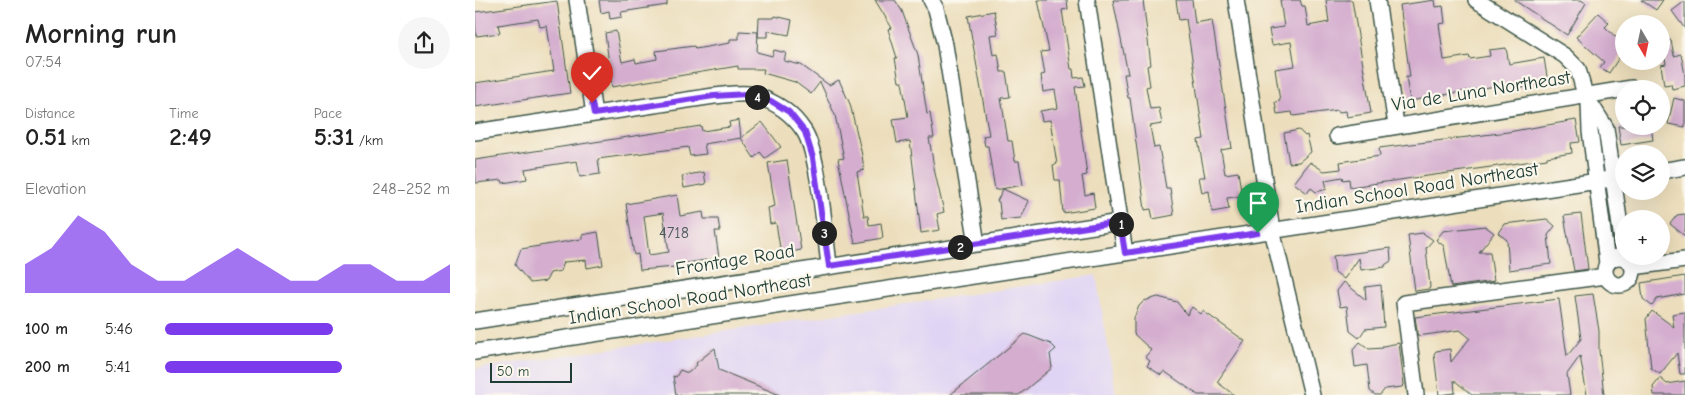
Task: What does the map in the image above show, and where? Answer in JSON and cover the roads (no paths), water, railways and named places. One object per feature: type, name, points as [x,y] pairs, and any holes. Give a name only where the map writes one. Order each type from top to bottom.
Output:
[{"type":"street","points":[[577,0],[594,114]]},
{"type":"street","points":[[931,0],[936,9],[945,45],[977,244]]},
{"type":"street","points":[[1087,0],[1125,253]]},
{"type":"street","points":[[1237,0],[1272,230],[1312,395]]},
{"type":"street","points":[[1377,0],[1396,125]]},
{"type":"street","points":[[1476,0],[1565,56],[1578,69],[1587,98],[1606,270],[1612,283],[1626,283],[1632,276],[1629,265]]},
{"type":"street","name":"Via de Luna Northeast","points":[[1337,136],[1396,125],[1587,98],[1615,92]]},
{"type":"street","points":[[475,132],[714,96],[747,94],[771,101],[789,112],[805,132],[813,158],[829,266]]},
{"type":"street","points":[[1587,98],[1606,128],[1615,166]]},
{"type":"street","points":[[1670,170],[1685,167]]},
{"type":"street","name":"Indian School Road Northeast","points":[[475,352],[1615,178]]},
{"type":"street","name":"Frontage Road","points":[[475,321],[1120,222]]},
{"type":"street","points":[[1416,395],[1404,303],[1606,270],[1615,260]]},
{"type":"street","points":[[1670,260],[1685,260]]}]
